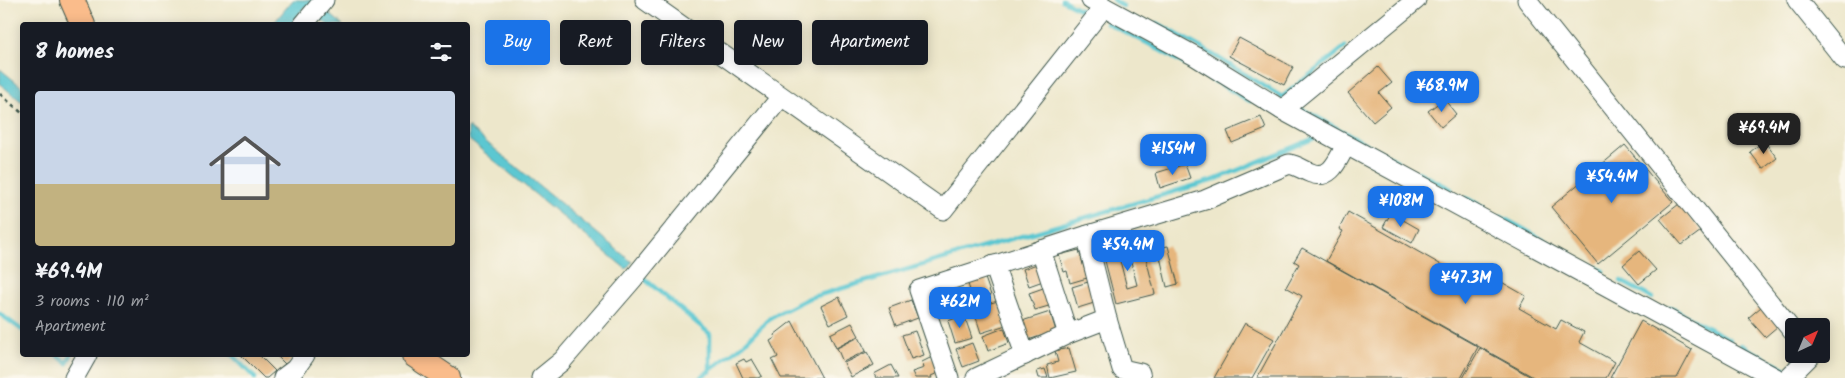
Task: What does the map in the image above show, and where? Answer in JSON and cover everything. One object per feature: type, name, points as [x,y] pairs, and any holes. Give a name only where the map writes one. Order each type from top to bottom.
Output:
[{"type":"main road","points":[[72,0],[82,22]]},
{"type":"main road","points":[[417,357],[448,378]]},
{"type":"street","points":[[645,0],[944,210],[1097,3],[1195,56],[1282,110],[1776,378]]},
{"type":"street","points":[[1282,110],[1416,0]]},
{"type":"street","points":[[1527,0],[1785,322]]},
{"type":"street","points":[[1797,0],[1845,60]]},
{"type":"street","points":[[541,378],[562,361],[637,274],[781,97]]},
{"type":"street","points":[[949,378],[919,290],[1088,235],[1205,200],[1289,164],[1314,174],[1328,173],[1333,170],[1346,145]]},
{"type":"street","points":[[1088,235],[1087,239],[1106,319],[1122,369],[1140,373],[1141,378]]},
{"type":"street","points":[[1041,250],[1068,334]]},
{"type":"street","points":[[994,265],[1025,355]]},
{"type":"street","points":[[976,378],[1068,334],[1106,319]]},
{"type":"street","points":[[74,378],[87,357]]},
{"type":"street","points":[[283,378],[304,357]]},
{"type":"street","points":[[1788,378],[1803,363]]},
{"type":"path","points":[[0,94],[20,111]]},
{"type":"water","points":[[293,0],[313,0],[339,22],[324,22],[305,6],[292,22],[275,22]]},
{"type":"water","points":[[0,69],[20,85],[20,100],[0,84]]},
{"type":"water","points":[[470,129],[632,262],[626,269],[470,141]]},
{"type":"building","points":[[1239,38],[1293,67],[1284,85],[1229,56]]},
{"type":"building","points":[[1378,67],[1392,83],[1379,93],[1391,107],[1373,122],[1348,93]]},
{"type":"building","points":[[1444,99],[1456,114],[1441,127],[1428,111]]},
{"type":"building","points":[[1261,117],[1266,129],[1232,143],[1227,131]]},
{"type":"building","points":[[1764,141],[1777,158],[1763,169],[1750,152]]},
{"type":"building","points":[[1625,145],[1673,202],[1598,264],[1551,207]]},
{"type":"building","points":[[1185,164],[1190,178],[1160,188],[1156,173]]},
{"type":"building","points":[[1679,204],[1701,231],[1682,245],[1660,219]]},
{"type":"building","points":[[1348,212],[1484,289],[1491,276],[1526,296],[1519,308],[1556,329],[1561,320],[1584,332],[1579,342],[1615,362],[1606,378],[1535,378],[1326,261],[1343,231],[1339,229]]},
{"type":"building","points":[[1391,213],[1419,229],[1412,243],[1383,227]]},
{"type":"building","points":[[1141,238],[1155,294],[1116,304],[1101,245],[1115,241],[1127,288],[1137,285],[1126,242]]},
{"type":"building","points":[[1168,246],[1178,284],[1167,287],[1158,248]]},
{"type":"building","points":[[1302,248],[1478,347],[1461,378],[1257,378],[1302,296],[1286,287],[1299,264],[1294,261]]},
{"type":"building","points":[[1079,250],[1087,278],[1070,283],[1067,271],[1064,272],[1059,255]]},
{"type":"building","points":[[1639,251],[1656,270],[1639,284],[1623,265]]},
{"type":"building","points":[[1037,264],[1043,281],[1029,286],[1023,269]]},
{"type":"building","points":[[985,278],[991,295],[973,300],[968,284]]},
{"type":"building","points":[[1088,282],[1094,303],[1078,308],[1072,287]]},
{"type":"building","points":[[1046,287],[1052,305],[1035,310],[1029,293]]},
{"type":"building","points":[[956,291],[962,308],[942,315],[936,297]]},
{"type":"building","points":[[839,297],[848,315],[830,324],[821,306]]},
{"type":"building","points":[[911,300],[918,318],[896,326],[889,308]]},
{"type":"building","points":[[998,301],[1006,325],[981,333],[975,314],[989,309],[987,304]]},
{"type":"building","points":[[1761,307],[1778,326],[1765,337],[1748,318]]},
{"type":"building","points":[[1050,312],[1056,331],[1028,340],[1022,321]]},
{"type":"building","points":[[964,315],[972,338],[955,343],[948,321]]},
{"type":"building","points":[[792,321],[822,378],[781,378],[772,360],[778,357],[770,341],[775,338],[774,335]]},
{"type":"building","points":[[1641,321],[1692,350],[1677,378],[1610,378]]},
{"type":"building","points":[[852,323],[859,336],[836,348],[830,334]]},
{"type":"building","points":[[1245,323],[1274,339],[1252,378],[1214,378]]},
{"type":"building","points":[[1004,328],[1009,343],[988,351],[983,336]]},
{"type":"building","points":[[915,331],[924,355],[911,359],[902,335]]},
{"type":"building","points":[[859,337],[866,351],[843,362],[837,348]]},
{"type":"building","points":[[972,343],[979,361],[963,367],[956,349]]},
{"type":"building","points":[[1069,348],[1076,372],[1050,378],[1047,365],[1058,362],[1055,351]]},
{"type":"building","points":[[1480,348],[1533,378],[1463,378]]},
{"type":"building","points":[[867,352],[874,365],[851,377],[844,363]]},
{"type":"building","points":[[243,357],[261,357],[275,371],[267,378],[264,378]]},
{"type":"building","points":[[278,357],[294,357],[286,365]]},
{"type":"building","points":[[932,357],[938,373],[931,376],[932,378],[915,378],[912,372],[924,368],[922,362]]},
{"type":"building","points":[[744,359],[746,362],[752,359],[762,376],[758,378],[743,378],[736,363]]},
{"type":"building","points":[[891,365],[898,378],[876,378],[874,374]]},
{"type":"building","points":[[1045,369],[1048,378],[1039,378],[1037,371]]},
{"type":"waterway","points":[[1062,0],[1087,13]]},
{"type":"waterway","points":[[1113,0],[1123,6]]},
{"type":"waterway","points":[[1107,23],[1149,44],[1250,101]]},
{"type":"waterway","points":[[1157,23],[1282,97],[1345,47]]},
{"type":"waterway","points":[[1300,108],[1397,161]]},
{"type":"waterway","points":[[700,378],[744,344],[771,317],[809,298],[1214,180],[1315,138]]},
{"type":"waterway","points":[[1418,172],[1451,189]]},
{"type":"waterway","points":[[1466,198],[1483,207]]},
{"type":"waterway","points":[[1501,217],[1570,254]]},
{"type":"waterway","points":[[1593,266],[1603,271]]},
{"type":"waterway","points":[[641,276],[710,334],[710,372]]},
{"type":"waterway","points":[[1621,281],[1652,298]]},
{"type":"waterway","points":[[1670,307],[1730,340]]},
{"type":"waterway","points":[[0,314],[20,329]]},
{"type":"waterway","points":[[1741,345],[1786,369]]},
{"type":"waterway","points":[[60,357],[67,363],[70,357]]},
{"type":"waterway","points":[[234,357],[255,378]]}]
